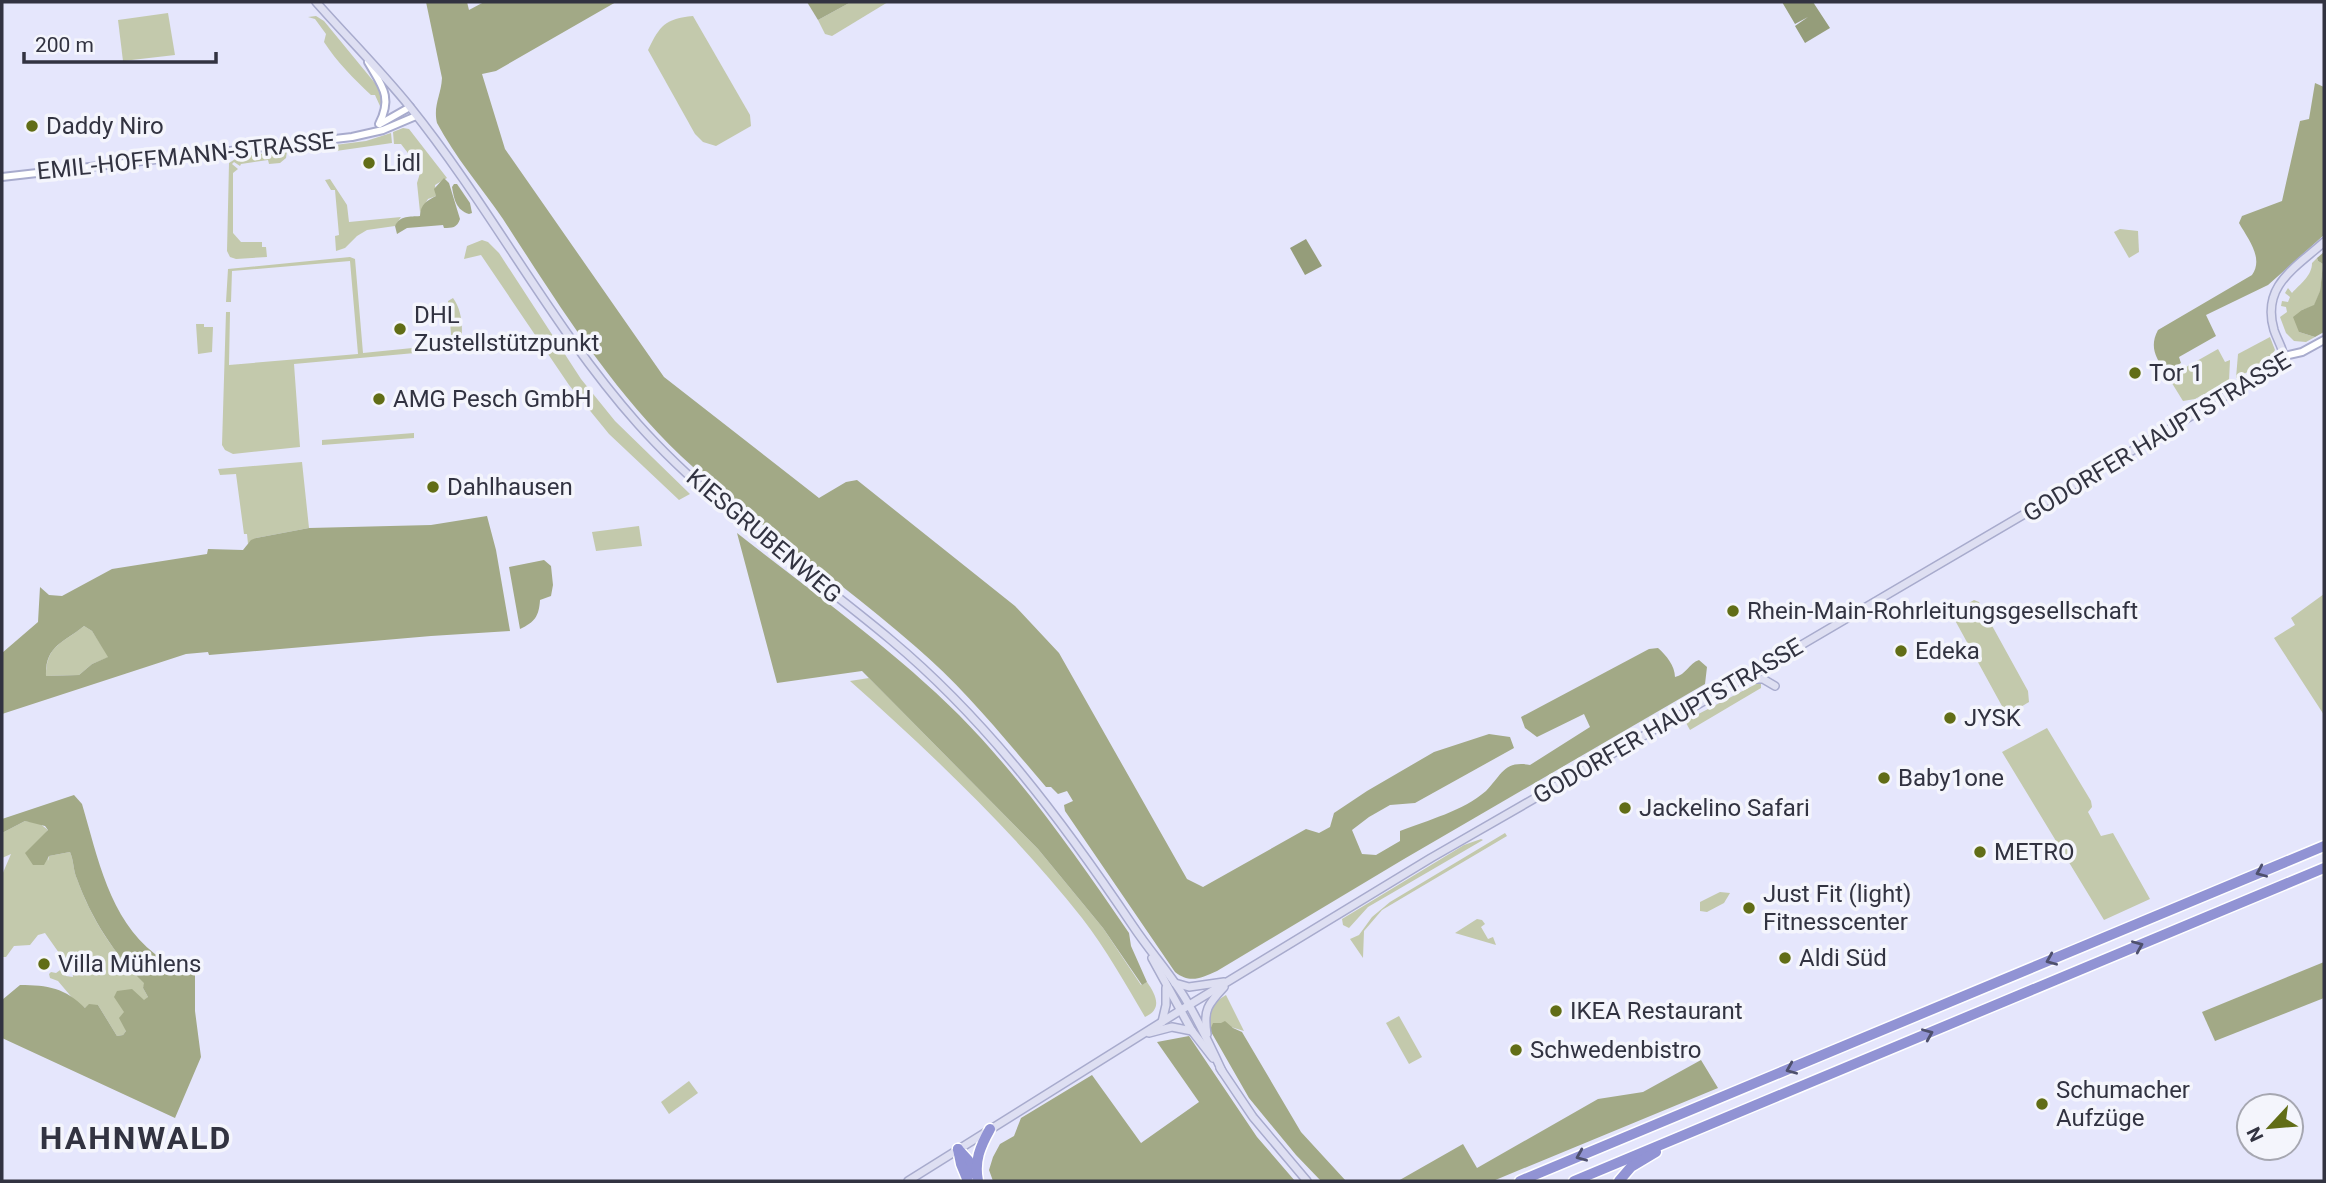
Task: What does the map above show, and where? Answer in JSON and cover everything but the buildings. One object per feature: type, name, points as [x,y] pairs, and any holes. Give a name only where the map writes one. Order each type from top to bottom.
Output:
[{"type":"highway","points":[[1521,1181],[2324,846]]},
{"type":"highway","points":[[1574,1181],[2324,868]]},
{"type":"highway","points":[[978,1181],[975,1168],[978,1153],[990,1129]]},
{"type":"highway","points":[[1619,1181],[1631,1167],[1680,1137]]},
{"type":"highway","points":[[958,1149],[968,1160],[978,1181]]},
{"type":"highway","points":[[958,1149],[968,1181]]},
{"type":"main road","name":"KIESGRUBENWEG","points":[[316,2],[410,107],[593,370],[639,424],[740,520],[893,642],[965,711],[1038,792],[1076,841],[1143,942],[1175,983],[1222,1070]]},
{"type":"main road","points":[[2284,356],[2271,317],[2273,293],[2279,283],[2324,242]]},
{"type":"main road","name":"GODORFER HAUPTSTRASSE","points":[[908,1181],[1181,1010],[1496,820],[1744,679],[2278,365],[2284,356]]},
{"type":"main road","points":[[1744,679],[1763,679],[1775,686]]},
{"type":"main road","name":"KIESGRUBENWEG","points":[[1143,942],[1192,1031],[1260,1125],[1307,1181]]},
{"type":"main road","points":[[1175,983],[1189,987],[1229,981]]},
{"type":"main road","name":"GODORFER HAUPTSTRASSE","points":[[1208,1040],[1206,1009],[1229,981]]},
{"type":"main road","points":[[1162,1022],[1166,987]]},
{"type":"main road","points":[[1143,1035],[1172,1027],[1192,1031]]},
{"type":"street","points":[[365,57],[385,93],[387,102],[379,124]]},
{"type":"street","name":"EMIL-HOFFMANN-STRASSE","points":[[370,132],[410,107]]},
{"type":"street","name":"EMIL-HOFFMANN-STRASSE","points":[[2,177],[352,137],[383,130],[416,116]]},
{"type":"street","name":"GODORFER HAUPTSTRASSE","points":[[2284,356],[2302,352],[2324,340]]},
{"type":"shaded area","points":[[426,2],[467,2],[469,10],[484,2],[616,2],[496,71],[482,74],[505,149],[664,377],[819,498],[846,482],[857,480],[1015,606],[1059,653],[1187,879],[1203,887],[1306,829],[1319,833],[1330,827],[1334,813],[1434,752],[1489,734],[1510,737],[1514,748],[1415,803],[1390,805],[1352,830],[1362,854],[1376,855],[1400,841],[1400,831],[1467,804],[1486,791],[1509,767],[1530,765],[1590,727],[1584,714],[1537,737],[1525,728],[1521,717],[1649,649],[1658,648],[1664,654],[1672,665],[1675,677],[1699,660],[1707,667],[1705,684],[1217,971],[1196,979],[1180,976],[1065,811],[1064,805],[1073,801],[1067,791],[1058,794],[1051,787],[1046,787],[984,714],[934,663],[887,622],[738,506],[681,456],[630,402],[607,373],[437,123],[436,111],[442,78]]},
{"type":"shaded area","points":[[807,2],[851,2],[818,20]]},
{"type":"shaded area","points":[[851,2],[888,2],[832,36],[825,34],[818,20]]},
{"type":"shaded area","points":[[1782,2],[1813,2],[1830,28],[1805,43],[1795,26],[1808,17],[1795,24]]},
{"type":"shaded area","points":[[168,13],[175,55],[123,61],[118,20]]},
{"type":"shaded area","points":[[316,16],[324,21],[379,88],[383,97],[380,106],[375,95],[371,95],[359,83],[324,42],[326,34],[315,19],[308,17]]},
{"type":"shaded area","points":[[693,16],[750,115],[751,126],[716,146],[703,142],[695,134],[648,50],[664,25],[676,19]]},
{"type":"shaded area","points":[[2315,83],[2324,87],[2324,235],[2268,285],[2206,315],[2216,336],[2179,357],[2181,363],[2165,372],[2156,357],[2154,347],[2158,330],[2252,275],[2256,255],[2239,223],[2242,216],[2282,201],[2300,121],[2309,119]]},
{"type":"shaded area","points":[[409,129],[447,178],[435,185],[436,196],[428,199],[420,212],[417,183],[421,170],[401,144],[394,144],[393,132]]},
{"type":"shaded area","points":[[391,133],[392,143],[336,151],[328,150],[327,146],[366,141]]},
{"type":"shaded area","points":[[287,151],[286,158],[280,163],[269,164],[268,160],[240,166],[234,162],[232,164],[238,169],[233,173],[233,233],[241,242],[262,242],[262,247],[266,247],[267,257],[230,257],[227,251],[229,163],[240,156]]},
{"type":"shaded area","points":[[444,178],[449,183],[460,219],[457,224],[449,228],[444,228],[443,225],[407,228],[397,234],[397,222],[406,217],[420,216],[423,205],[436,196],[434,189]]},
{"type":"shaded area","points":[[330,179],[347,205],[349,222],[401,217],[395,226],[367,230],[345,248],[336,251],[335,236],[339,235],[335,190],[331,190],[325,180]]},
{"type":"shaded area","points":[[457,184],[470,203],[472,213],[469,214],[458,207],[452,187]]},
{"type":"shaded area","points":[[2120,229],[2138,231],[2139,252],[2129,258],[2114,232]]},
{"type":"shaded area","points":[[1306,239],[1322,266],[1305,275],[1290,248]]},
{"type":"shaded area","points":[[482,240],[499,253],[581,379],[615,421],[690,494],[679,500],[609,434],[569,385],[481,255],[464,259],[467,246]]},
{"type":"shaded area","points":[[2324,252],[2324,332],[2315,337],[2299,332],[2293,317],[2314,305],[2320,291],[2323,264],[2317,258]]},
{"type":"shaded area","points":[[350,257],[355,259],[363,353],[452,344],[448,301],[453,298],[462,323],[459,349],[294,364],[300,447],[233,454],[225,450],[222,445],[226,312],[230,312],[229,365],[358,354],[350,261],[232,271],[231,302],[226,302],[228,269]]},
{"type":"shaded area","points":[[2317,258],[2323,264],[2320,292],[2314,306],[2302,310],[2299,332],[2315,337],[2306,342],[2294,341],[2286,333],[2280,317],[2287,312],[2286,307],[2281,306],[2282,301],[2288,302],[2290,297],[2285,293],[2288,288],[2292,293],[2302,283]]},
{"type":"shaded area","points":[[196,324],[213,327],[212,352],[198,354]]},
{"type":"shaded area","points":[[2270,337],[2275,350],[2267,362],[2236,378],[2238,354]]},
{"type":"shaded area","points":[[2218,349],[2225,362],[2230,360],[2229,381],[2195,399],[2183,401],[2170,380],[2172,375]]},
{"type":"shaded area","points":[[414,433],[414,438],[322,445],[322,440]]},
{"type":"shaded area","points":[[302,462],[309,528],[256,538],[248,544],[247,534],[244,534],[236,474],[220,475],[218,469]]},
{"type":"shaded area","points":[[487,516],[496,550],[510,631],[209,655],[208,652],[186,654],[2,714],[2,653],[38,622],[40,587],[49,595],[62,596],[112,569],[207,554],[208,549],[243,550],[256,538],[309,528],[431,525]],"holes":[[[84,626],[92,631],[108,657],[92,664],[79,675],[46,676],[46,666],[57,646]]]},
{"type":"shaded area","points":[[639,526],[642,546],[596,551],[592,532]]},
{"type":"shaded area","points":[[737,533],[907,667],[983,740],[1049,820],[1129,933],[1131,946],[1147,982],[1142,985],[1103,928],[1038,849],[862,671],[777,683]]},
{"type":"shaded area","points":[[544,560],[551,566],[551,596],[540,600],[535,618],[520,629],[509,567]]},
{"type":"shaded area","points":[[2324,594],[2324,715],[2274,638],[2295,625],[2291,618]]},
{"type":"shaded area","points":[[1974,600],[1979,602],[2028,691],[2029,702],[2008,717],[1951,613]]},
{"type":"shaded area","points":[[84,626],[92,631],[109,657],[92,664],[79,675],[46,676],[52,651]]},
{"type":"shaded area","points":[[869,678],[1038,849],[1103,928],[1141,985],[1147,982],[1156,1001],[1151,1014],[1145,1017],[1091,930],[1056,886],[1000,824],[850,681]]},
{"type":"shaded area","points":[[1756,684],[1761,684],[1761,688],[1690,730],[1685,721]]},
{"type":"shaded area","points":[[2047,728],[2091,801],[2092,807],[2088,812],[2101,836],[2113,833],[2150,899],[2104,920],[2002,752]]},
{"type":"shaded area","points":[[74,795],[82,804],[107,886],[126,923],[155,954],[195,973],[195,1011],[201,1057],[175,1118],[2,1038],[2,1000],[20,985],[56,989],[85,1008],[89,1004],[98,1005],[117,1036],[126,1031],[119,1018],[124,1012],[114,997],[117,991],[132,989],[144,1000],[148,997],[143,988],[144,983],[113,948],[96,921],[77,879],[70,852],[49,856],[44,865],[33,865],[25,853],[48,830],[45,826],[25,821],[2,833],[2,819]]},
{"type":"shaded area","points":[[25,821],[39,823],[48,830],[45,834],[48,861],[49,856],[70,852],[76,876],[96,922],[123,960],[145,983],[143,988],[147,1000],[140,1000],[135,993],[124,1012],[126,1031],[123,1035],[117,1036],[98,1005],[85,1008],[74,1000],[58,981],[50,978],[51,972],[56,973],[63,968],[66,976],[73,977],[74,965],[72,961],[64,960],[45,933],[38,935],[30,945],[14,946],[6,957],[2,957],[2,875],[11,854],[2,858],[2,833]]},
{"type":"shaded area","points":[[1505,833],[1507,836],[1382,910],[1364,931],[1363,958],[1350,939],[1359,935],[1372,917],[1390,902]]},
{"type":"shaded area","points":[[1483,840],[1368,907],[1349,928],[1343,925],[1342,919],[1464,845]]},
{"type":"shaded area","points":[[1720,892],[1730,893],[1724,903],[1707,912],[1700,911],[1700,902]]},
{"type":"shaded area","points":[[1477,919],[1485,924],[1481,927],[1488,939],[1493,937],[1496,945],[1455,933]]},
{"type":"shaded area","points":[[2324,962],[2324,998],[2215,1041],[2202,1012]]},
{"type":"shaded area","points":[[1226,995],[1244,1031],[1221,1024],[1210,1030],[1211,1009]]},
{"type":"shaded area","points":[[1399,1016],[1422,1057],[1409,1064],[1386,1023]]},
{"type":"shaded area","points":[[1225,1021],[1242,1032],[1301,1132],[1346,1181],[1321,1181],[1249,1098],[1210,1030],[1213,1023]]},
{"type":"shaded area","points":[[1189,1036],[1257,1137],[1295,1181],[993,1181],[989,1170],[993,1157],[1000,1144],[1014,1136],[1021,1118],[1092,1075],[1141,1143],[1199,1102],[1157,1042]]},
{"type":"shaded area","points":[[1701,1060],[1718,1088],[1493,1181],[1398,1181],[1463,1144],[1477,1168],[1598,1099],[1643,1092]]},
{"type":"shaded area","points":[[689,1081],[698,1093],[669,1114],[661,1102]]},
{"type":"place","name":"Daddy Niro","points":[[32,126]]},
{"type":"place","name":"Lidl","points":[[369,163]]},
{"type":"place","name":"DHL Zustellstützpunkt","points":[[400,329]]},
{"type":"place","name":"Tor 1","points":[[2135,373]]},
{"type":"place","name":"AMG Pesch GmbH","points":[[379,399]]},
{"type":"place","name":"Dahlhausen","points":[[433,487]]},
{"type":"place","name":"Rhein-Main-Rohrleitungsgesellschaft","points":[[1733,611]]},
{"type":"place","name":"Edeka","points":[[1901,651]]},
{"type":"place","name":"JYSK","points":[[1950,718]]},
{"type":"place","name":"Baby1one","points":[[1884,778]]},
{"type":"place","name":"Jackelino Safari","points":[[1625,808]]},
{"type":"place","name":"METRO","points":[[1980,852]]},
{"type":"place","name":"Just Fit (light) Fitnesscenter","points":[[1749,908]]},
{"type":"place","name":"Aldi Süd","points":[[1785,958]]},
{"type":"place","name":"Villa Mühlens","points":[[44,964]]},
{"type":"place","name":"IKEA Restaurant","points":[[1556,1011]]},
{"type":"place","name":"Schwedenbistro","points":[[1516,1050]]},
{"type":"place","name":"Schumacher Aufzüge","points":[[2042,1104]]},
{"type":"district","name":"HAHNWALD","points":[[136,1138]]}]
